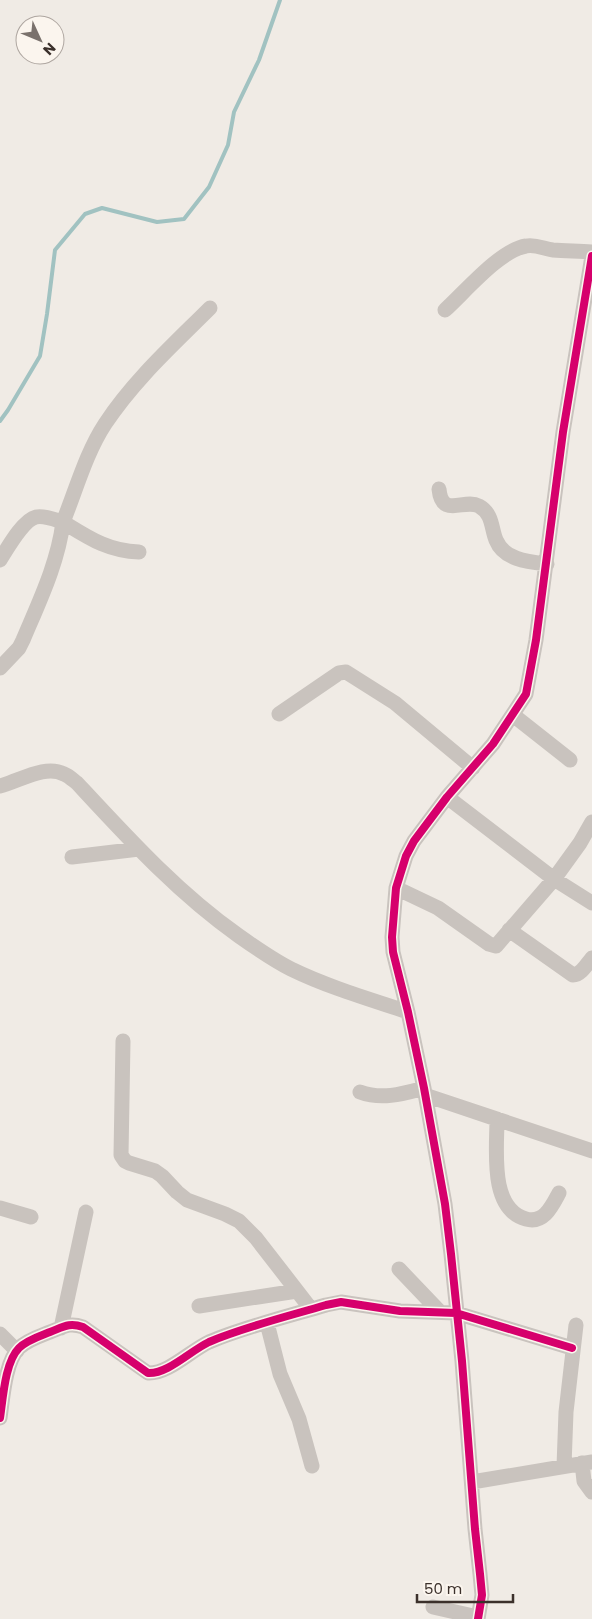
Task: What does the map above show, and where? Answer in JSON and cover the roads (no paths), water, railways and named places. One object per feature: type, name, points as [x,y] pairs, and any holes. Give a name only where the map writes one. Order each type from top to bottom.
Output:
[{"type":"street","points":[[445,310],[487,269],[517,248],[528,245],[550,250],[592,252]]},
{"type":"street","points":[[433,1607],[478,1618],[482,1594],[445,1204],[425,1092],[393,952],[392,936],[396,888],[406,856],[414,841],[513,715],[526,694],[529,685],[547,564],[563,432],[592,256]]},
{"type":"street","points":[[0,668],[19,648],[23,640],[50,574],[60,544],[64,522],[87,461],[104,425],[144,375],[210,308]]},
{"type":"street","points":[[439,489],[444,502],[449,506],[479,506],[492,520],[496,542],[512,557],[521,561],[547,564]]},
{"type":"street","points":[[0,560],[22,527],[30,519],[37,516],[64,522],[94,541],[122,551],[139,552]]},
{"type":"street","points":[[279,714],[339,673],[346,672],[396,703],[473,768]]},
{"type":"street","points":[[513,715],[570,760]]},
{"type":"street","points":[[0,786],[42,770],[52,770],[64,774],[77,783],[139,850],[181,891],[250,944],[289,968],[313,979],[408,1012]]},
{"type":"street","points":[[447,797],[554,879],[592,903]]},
{"type":"street","points":[[396,888],[438,908],[493,946],[496,946],[554,879],[586,846],[592,822]]},
{"type":"street","points":[[72,857],[139,850]]},
{"type":"street","points":[[509,930],[573,975],[581,972],[592,958]]},
{"type":"street","points":[[123,1041],[121,1155],[125,1161],[155,1171],[187,1200],[239,1221],[256,1238],[311,1309]]},
{"type":"street","points":[[360,1092],[381,1096],[425,1092],[592,1151]]},
{"type":"street","points":[[497,1119],[497,1163],[500,1186],[503,1200],[510,1211],[529,1220],[541,1219],[548,1212],[560,1193]]},
{"type":"street","points":[[0,1208],[31,1217]]},
{"type":"street","points":[[61,1328],[86,1212]]},
{"type":"street","points":[[399,1269],[440,1312]]},
{"type":"street","points":[[199,1306],[297,1291]]},
{"type":"street","points":[[0,1418],[2,1389],[11,1362],[17,1351],[28,1342],[74,1324],[83,1327],[148,1373],[156,1373],[167,1369],[187,1354],[209,1342],[311,1309],[341,1302],[400,1312],[456,1313],[572,1348]]},
{"type":"street","points":[[267,1323],[280,1374],[299,1419],[312,1466]]},
{"type":"street","points":[[564,1466],[566,1412],[576,1324]]},
{"type":"street","points":[[0,1334],[17,1351]]},
{"type":"street","points":[[472,1482],[587,1462],[584,1481],[585,1485],[592,1492]]},
{"type":"waterway","points":[[0,421],[40,356],[55,250],[85,214],[102,208],[157,222],[184,219],[209,187],[228,145],[234,112],[259,60],[280,0]]}]
